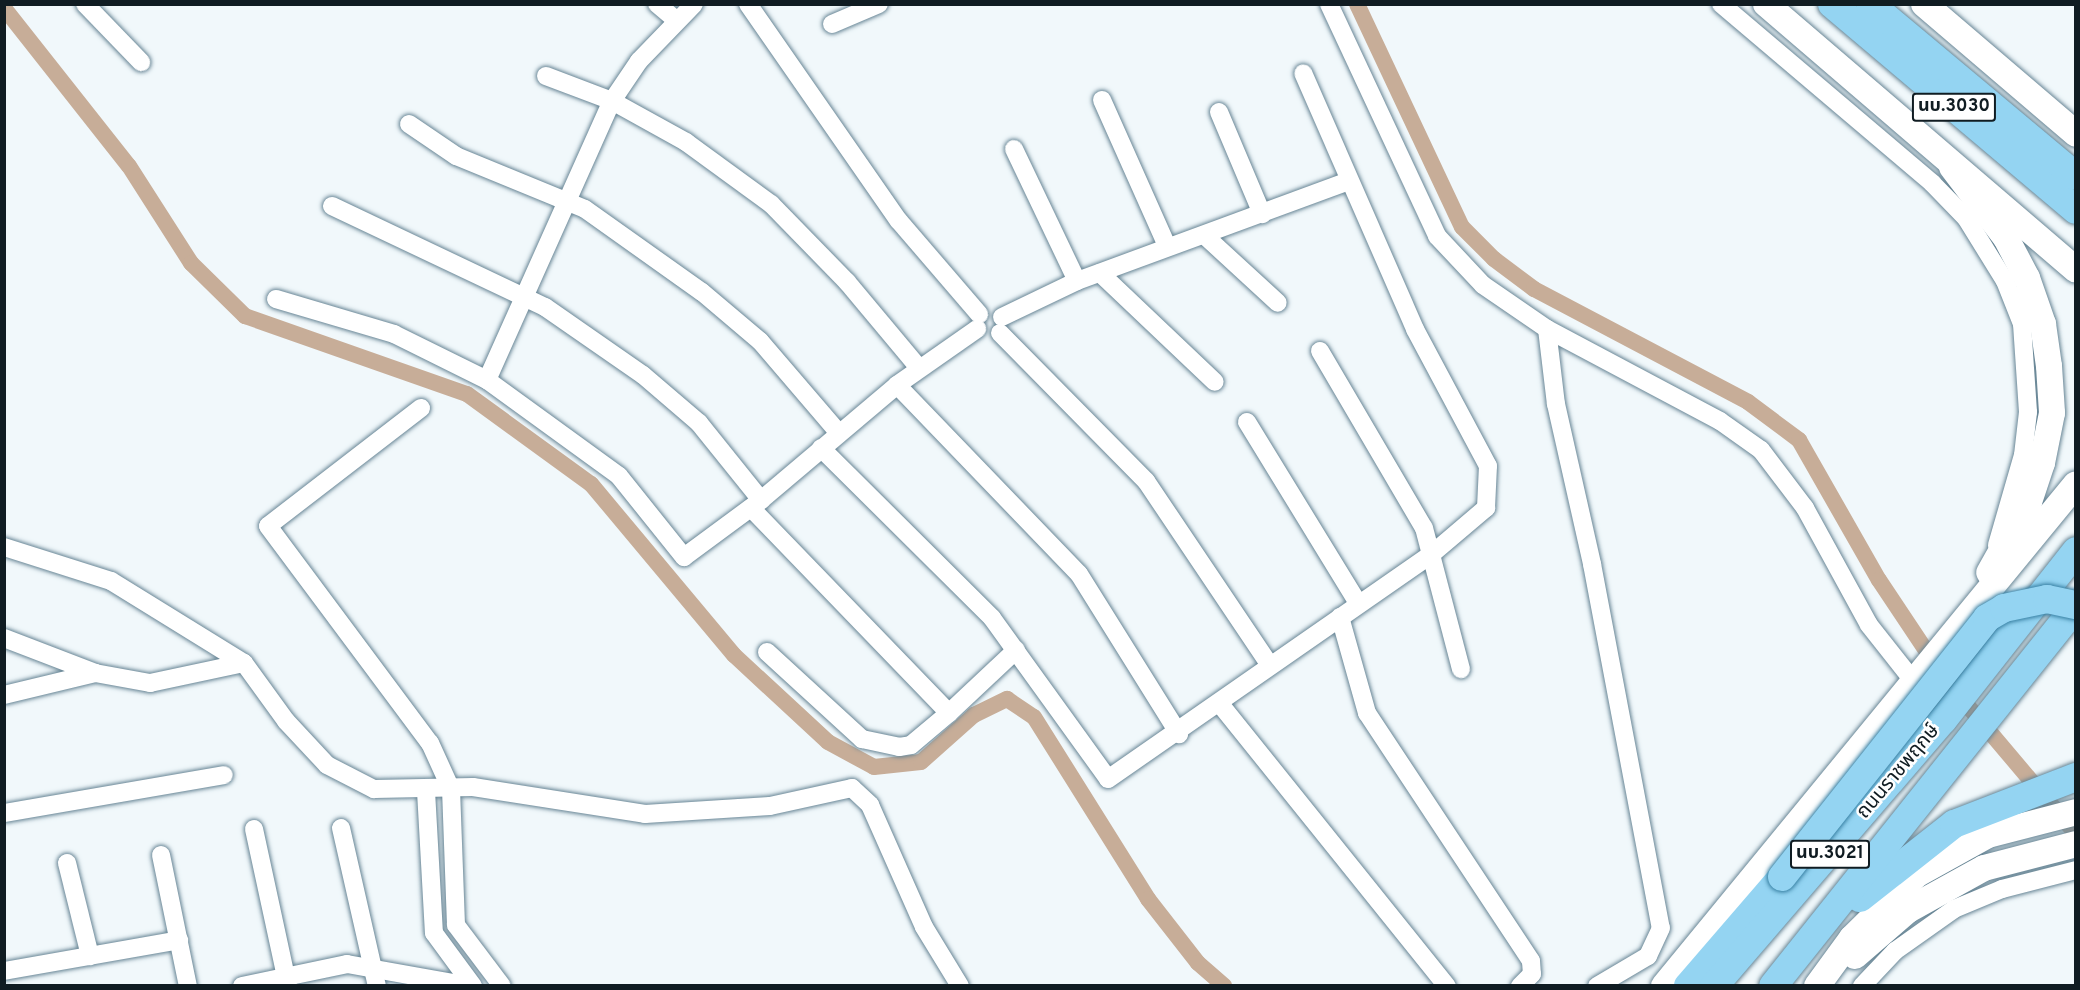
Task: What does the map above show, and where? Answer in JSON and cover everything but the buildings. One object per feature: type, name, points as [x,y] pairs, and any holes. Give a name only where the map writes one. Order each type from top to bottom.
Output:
[{"type":"main road","points":[[1766,4],[1952,166],[2076,270]]},
{"type":"main road","points":[[1821,4],[2076,223]]},
{"type":"main road","name":"นบ.3030","points":[[1832,4],[2076,210]]},
{"type":"main road","points":[[1864,4],[2076,183]]},
{"type":"main road","name":"นบ.3030","points":[[1870,4],[2076,176]]},
{"type":"main road","points":[[1924,4],[2076,134]]},
{"type":"main road","points":[[1952,166],[2006,238],[2027,278],[2043,324],[2052,413],[2042,463],[2029,502],[1989,572],[1972,612]]},
{"type":"main road","points":[[1664,986],[1921,676],[2076,484]]},
{"type":"main road","name":"ถนนราชพฤกษ์","points":[[1714,986],[1943,720],[2076,551]]},
{"type":"main road","points":[[1688,986],[1782,877],[1987,618],[2004,608],[2047,599],[2076,606]]},
{"type":"main road","name":"ถนนราชพฤกษ์","points":[[1773,986],[2076,606]]},
{"type":"main road","points":[[1794,962],[1870,888],[1935,836],[1974,813],[2076,777]]},
{"type":"main road","points":[[1819,986],[1888,898],[1916,875],[1988,835],[2076,812]]},
{"type":"main road","points":[[1819,986],[1897,919],[1941,890],[2024,854],[2076,844]]},
{"type":"street","points":[[85,4],[141,62]]},
{"type":"street","points":[[657,4],[676,20]]},
{"type":"street","points":[[487,380],[564,200],[612,101],[676,20],[694,4]]},
{"type":"street","points":[[748,4],[899,221],[978,322]]},
{"type":"street","points":[[832,24],[879,4]]},
{"type":"street","points":[[1329,4],[1437,236],[1483,285],[1547,329],[1720,421],[1761,450],[1805,508],[1869,626],[1921,676]]},
{"type":"street","points":[[1721,4],[1932,183],[1966,218],[2005,281],[2022,324],[2028,412],[2023,455],[1989,572]]},
{"type":"street","points":[[821,448],[992,618],[1108,779],[1179,734],[1269,664],[1433,553],[1486,508],[1488,466],[1434,369],[1303,73]]},
{"type":"street","points":[[546,76],[612,101],[686,142],[771,204],[848,282],[918,368]]},
{"type":"street","points":[[1102,100],[1167,246]]},
{"type":"street","points":[[1219,112],[1262,214]]},
{"type":"street","points":[[409,124],[456,156],[564,200],[710,299],[760,341],[838,432]]},
{"type":"street","points":[[1014,148],[1077,281]]},
{"type":"street","points":[[1001,325],[1077,281],[1349,181]]},
{"type":"street","points":[[332,206],[523,295],[675,402],[699,423],[756,504],[950,713]]},
{"type":"street","points":[[1204,235],[1278,303]]},
{"type":"street","points":[[1100,273],[1215,382]]},
{"type":"street","points":[[276,300],[394,334],[487,380],[619,476],[682,555],[756,504],[838,432],[994,310],[1001,325],[1146,482],[1269,664]]},
{"type":"street","points":[[1547,329],[1556,404],[1592,564],[1661,928],[1648,956],[1598,986]]},
{"type":"street","points":[[1320,351],[1424,528],[1433,553],[1461,669]]},
{"type":"street","points":[[897,385],[1079,574],[1179,734]]},
{"type":"street","points":[[422,408],[268,526],[430,743],[450,789],[456,925],[502,986]]},
{"type":"street","points":[[1247,422],[1358,603]]},
{"type":"street","points":[[4,547],[111,581],[244,663],[286,721],[327,765],[374,789],[426,791],[473,788],[645,814],[770,806],[852,788],[870,805],[924,927],[960,986]]},
{"type":"street","points":[[1340,617],[1367,713],[1531,961],[1532,974],[1520,986]]},
{"type":"street","points":[[4,638],[95,673],[150,682],[244,663]]},
{"type":"street","points":[[767,651],[862,739],[885,746],[911,745],[950,713],[1016,650]]},
{"type":"street","points":[[4,695],[95,673]]},
{"type":"street","points":[[1220,704],[1447,986]]},
{"type":"street","points":[[4,813],[224,775]]},
{"type":"street","points":[[426,791],[434,933],[471,986]]},
{"type":"street","points":[[341,828],[375,977]]},
{"type":"street","points":[[254,829],[287,981]]},
{"type":"street","points":[[161,855],[188,986]]},
{"type":"street","points":[[67,863],[90,956]]},
{"type":"street","points":[[1862,986],[1895,951],[1954,909],[2001,889],[2073,874]]},
{"type":"street","points":[[4,971],[179,940]]},
{"type":"street","points":[[242,986],[287,981],[347,964],[375,977],[471,986]]},
{"type":"waterway","points":[[1357,4],[1462,227],[1494,259],[1534,289],[1748,402],[1799,440],[1879,580],[1937,667]]},
{"type":"waterway","points":[[4,8],[129,166],[191,263],[245,316],[467,394],[591,484],[734,655],[828,742],[874,767],[921,762],[974,715],[1007,699],[1034,717],[1148,899],[1198,963],[1224,986]]},
{"type":"waterway","points":[[1956,692],[2076,834]]}]
